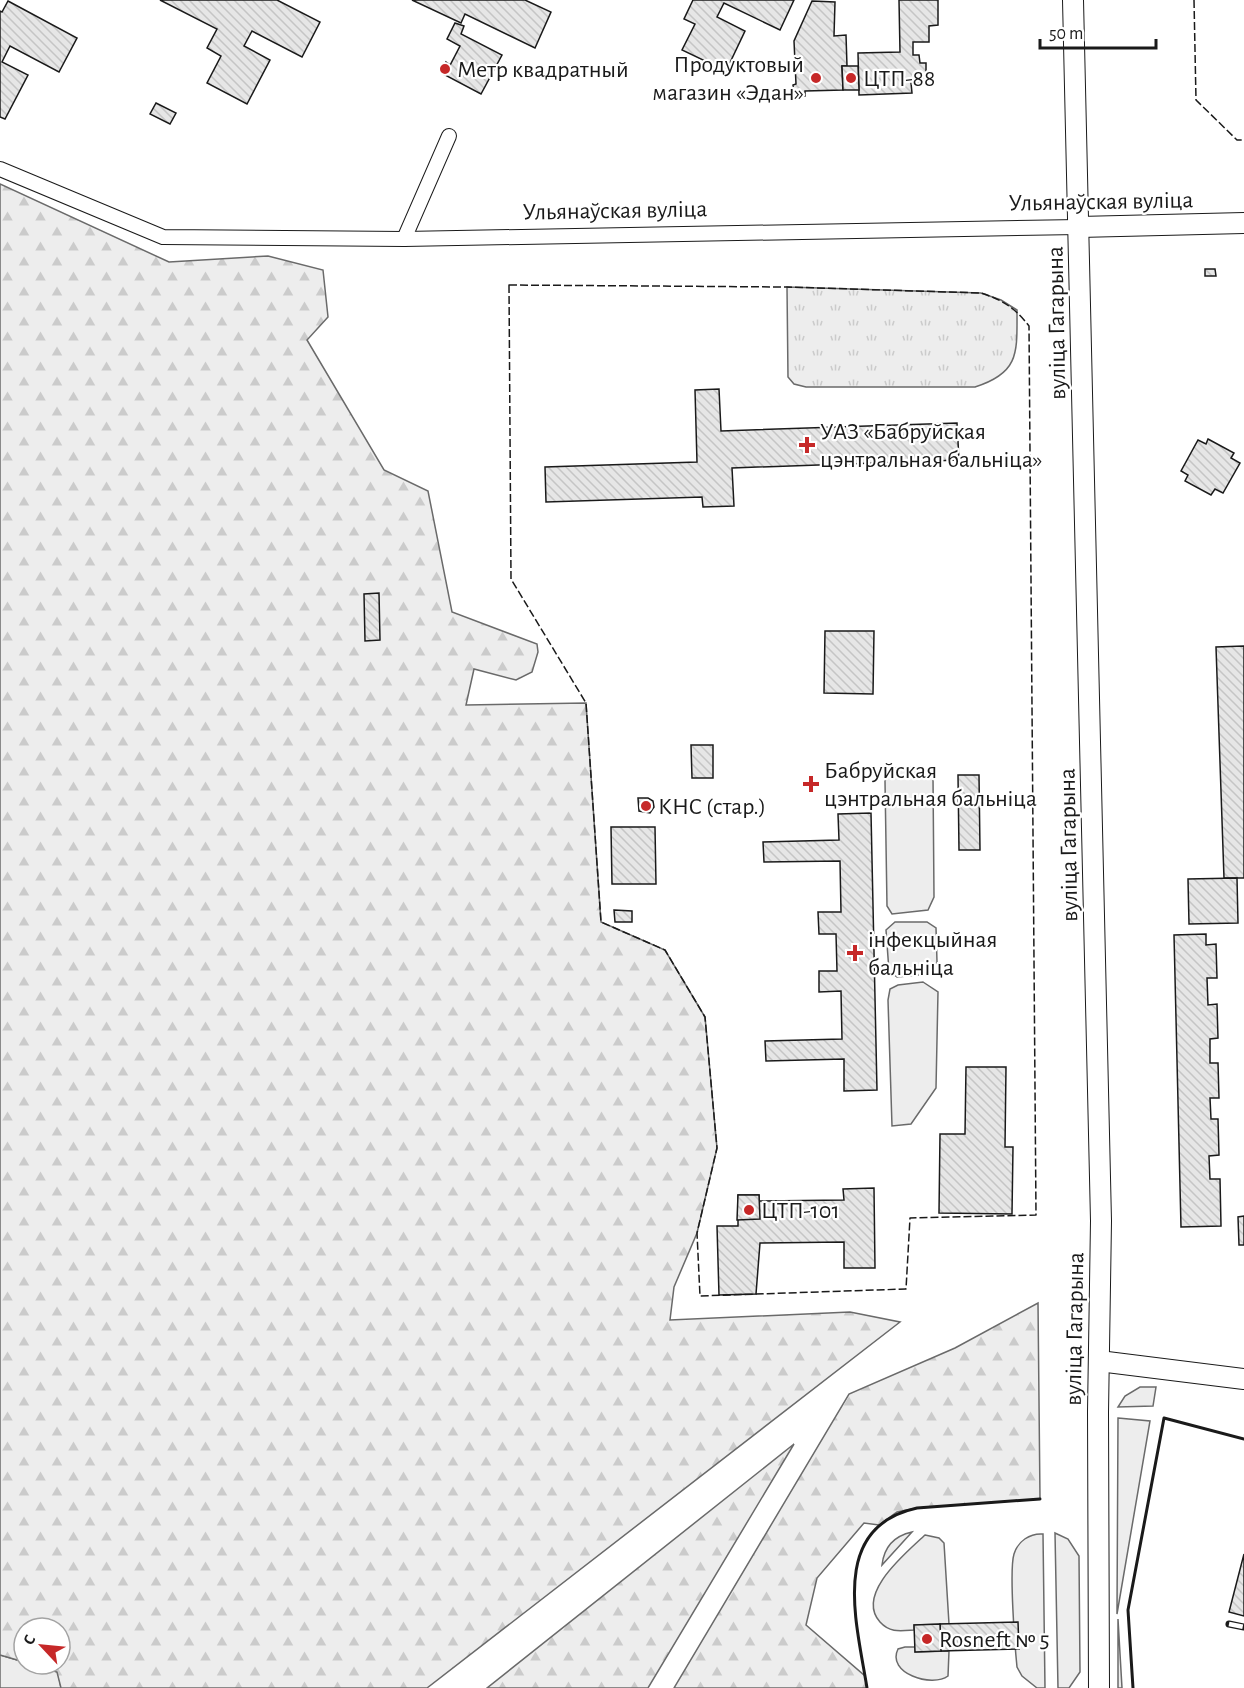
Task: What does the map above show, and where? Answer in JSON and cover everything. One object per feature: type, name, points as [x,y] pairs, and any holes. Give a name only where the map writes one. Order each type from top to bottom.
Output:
[{"type":"main road","name":"вуліца Гагарына","points":[[1073,0],[1101,1221],[1099,1688]]},
{"type":"main road","name":"Ульянаўская вуліца","points":[[1079,227],[1244,223]]},
{"type":"main road","points":[[1100,1361],[1244,1379]]},
{"type":"street","points":[[404,239],[449,136]]},
{"type":"street","name":"Ульянаўская вуліца","points":[[0,169],[163,237],[404,239],[1079,227]]},
{"type":"green space","points":[[0,184],[169,262],[268,256],[323,270],[328,317],[307,340],[384,470],[428,491],[452,612],[537,644],[538,652],[532,672],[516,680],[474,669],[466,705],[586,703],[601,922],[665,950],[705,1017],[717,1148],[697,1233],[674,1287],[670,1320],[850,1312],[900,1322],[427,1688],[61,1688],[58,1676],[72,1676],[72,1616],[12,1616],[12,1658],[0,1655]]},
{"type":"green space","points":[[787,287],[981,293],[1001,300],[1017,310],[1016,349],[1008,368],[1001,375],[975,387],[806,387],[794,384],[788,377]]},
{"type":"green space","points":[[892,768],[928,770],[933,777],[934,897],[928,910],[892,914],[887,906],[885,781]]},
{"type":"green space","points":[[895,922],[927,922],[936,928],[937,962],[928,974],[897,977],[889,971],[886,930]]},
{"type":"green space","points":[[923,982],[938,992],[936,1088],[911,1124],[892,1126],[888,1000],[890,989],[898,985]]},
{"type":"green space","points":[[1038,1303],[1040,1499],[917,1508],[897,1512],[879,1525],[864,1523],[817,1578],[806,1625],[865,1676],[867,1688],[674,1688],[849,1394],[955,1348]]},
{"type":"green space","points":[[1140,1387],[1156,1387],[1153,1406],[1118,1407],[1125,1396]]},
{"type":"green space","points":[[1118,1418],[1150,1421],[1117,1614]]},
{"type":"green space","points":[[794,1444],[648,1688],[487,1688]]},
{"type":"green space","points":[[912,1532],[882,1565],[891,1543],[900,1536]]},
{"type":"green space","points":[[1055,1533],[1068,1539],[1079,1556],[1080,1672],[1069,1688],[1058,1688]]},
{"type":"green space","points":[[1043,1534],[1045,1688],[1037,1688],[1022,1676],[1017,1667],[1012,1576],[1014,1554],[1018,1545],[1029,1536]]},
{"type":"green space","points":[[925,1535],[939,1538],[944,1543],[949,1624],[914,1625],[914,1630],[891,1630],[880,1622],[874,1611],[874,1599],[878,1587],[896,1563]]},
{"type":"green space","points":[[1118,1619],[1122,1688],[1118,1688]]},
{"type":"green space","points":[[915,1647],[915,1652],[949,1651],[948,1676],[941,1679],[922,1679],[904,1671],[898,1665],[896,1658],[898,1649]]},
{"type":"green space","points":[[0,1655],[12,1659],[12,1676],[59,1676],[61,1688],[0,1688]]},
{"type":"building","points":[[160,0],[277,0],[320,22],[302,57],[252,31],[244,46],[270,60],[247,104],[207,83],[221,56],[207,48],[217,29]]},
{"type":"building","points":[[412,0],[525,0],[551,12],[535,48],[465,14],[461,23]]},
{"type":"building","points":[[693,0],[794,0],[780,30],[724,3],[717,17],[745,31],[726,71],[682,50],[695,24],[684,19]]},
{"type":"building","points":[[899,0],[938,0],[938,25],[929,26],[929,42],[913,42],[913,55],[919,55],[920,63],[926,63],[926,83],[911,83],[912,93],[859,95],[858,53],[900,52]]},
{"type":"building","points":[[8,1],[77,38],[59,72],[10,46],[2,62],[28,75],[5,119],[0,117],[0,11],[2,12]]},
{"type":"building","points":[[812,1],[835,2],[834,36],[846,35],[847,66],[842,66],[843,90],[805,91],[805,96],[794,96],[793,85],[796,84],[794,41]]},
{"type":"building","points":[[455,23],[464,26],[461,34],[502,55],[481,94],[445,75],[460,46],[447,39]]},
{"type":"building","name":"Метр квадратный","points":[[446,62],[450,65],[445,75],[441,73]]},
{"type":"building","name":"ЦТП-88","points":[[842,66],[858,66],[859,90],[843,90]]},
{"type":"building","points":[[156,103],[176,113],[170,124],[150,114]]},
{"type":"building","points":[[1205,269],[1215,269],[1216,276],[1205,276]]},
{"type":"building","points":[[719,389],[721,431],[957,423],[959,460],[732,468],[734,506],[703,507],[702,497],[546,502],[545,467],[697,462],[695,390]]},
{"type":"building","points":[[1208,439],[1234,453],[1231,458],[1240,463],[1223,493],[1215,489],[1211,495],[1185,481],[1188,475],[1181,471],[1198,440],[1206,444]]},
{"type":"building","points":[[379,593],[380,640],[365,641],[364,594]]},
{"type":"building","points":[[825,631],[874,631],[873,694],[824,693]]},
{"type":"building","points":[[1244,646],[1244,878],[1224,878],[1216,647]]},
{"type":"building","points":[[691,745],[713,745],[713,778],[692,778]]},
{"type":"building","points":[[958,775],[979,775],[980,850],[959,850]]},
{"type":"building","name":"КНС (стар.)","points":[[638,798],[648,798],[653,801],[654,807],[650,813],[639,811]]},
{"type":"building","name":"інфекцыйная бальніца","points":[[871,813],[877,1090],[844,1091],[844,1059],[766,1061],[765,1041],[842,1039],[841,991],[819,992],[819,971],[837,971],[836,934],[819,934],[818,912],[841,912],[840,861],[764,862],[763,842],[839,840],[838,814]]},
{"type":"building","points":[[611,827],[655,827],[656,884],[612,884]]},
{"type":"building","points":[[1237,878],[1238,923],[1189,924],[1188,879]]},
{"type":"building","points":[[614,910],[632,911],[632,922],[615,922]]},
{"type":"building","points":[[1206,934],[1206,945],[1216,944],[1217,978],[1207,978],[1208,1005],[1217,1004],[1218,1038],[1210,1039],[1210,1063],[1218,1063],[1219,1098],[1210,1098],[1211,1119],[1218,1119],[1219,1155],[1209,1156],[1210,1179],[1220,1179],[1221,1226],[1181,1227],[1174,935]]},
{"type":"building","points":[[966,1067],[1006,1067],[1005,1147],[1013,1147],[1012,1214],[939,1213],[940,1134],[965,1134]]},
{"type":"building","points":[[874,1188],[875,1268],[844,1268],[844,1242],[760,1243],[756,1294],[719,1295],[717,1226],[738,1226],[738,1195],[759,1195],[759,1201],[844,1200],[843,1189]]},
{"type":"building","name":"ЦТП-101","points":[[738,1195],[759,1195],[760,1219],[737,1220]]},
{"type":"building","points":[[1244,1216],[1244,1245],[1239,1245],[1238,1217]]},
{"type":"building","points":[[1244,1554],[1244,1616],[1229,1612]]},
{"type":"building","points":[[1018,1622],[1019,1649],[941,1651],[940,1624]]},
{"type":"building","name":"Rosneft № 5","points":[[940,1624],[941,1651],[915,1652],[914,1625]]},
{"type":"railway","points":[[1229,1624],[1244,1627]]},
{"type":"fence","points":[[1194,0],[1196,100],[1237,140],[1244,140]]},
{"type":"fence","points":[[509,285],[787,287],[981,293],[1008,305],[1029,326],[1036,1215],[910,1218],[906,1289],[700,1296],[697,1233],[717,1148],[705,1017],[665,950],[601,922],[586,703],[511,579],[509,285]]},
{"type":"wall","points":[[1133,1688],[1128,1610],[1164,1418],[1244,1439]]},
{"type":"wall","points":[[867,1688],[858,1636],[855,1581],[859,1556],[870,1535],[889,1519],[917,1508],[1040,1499]]},
{"type":"place","name":"Метр квадратный","points":[[445,69]]},
{"type":"place","name":"Продуктовый магазин «Эдан»","points":[[816,78]]},
{"type":"place","name":"ЦТП-88","points":[[851,78]]},
{"type":"place","name":"УАЗ «Бабруйская цэнтральная бальніца»","points":[[807,445]]},
{"type":"place","name":"Бабруйская цэнтральная бальніца","points":[[811,784]]},
{"type":"place","name":"КНС (стар.)","points":[[646,806]]},
{"type":"place","name":"інфекцыйная бальніца","points":[[855,953]]},
{"type":"place","name":"ЦТП-101","points":[[749,1210]]},
{"type":"place","name":"Rosneft № 5","points":[[927,1639]]}]
